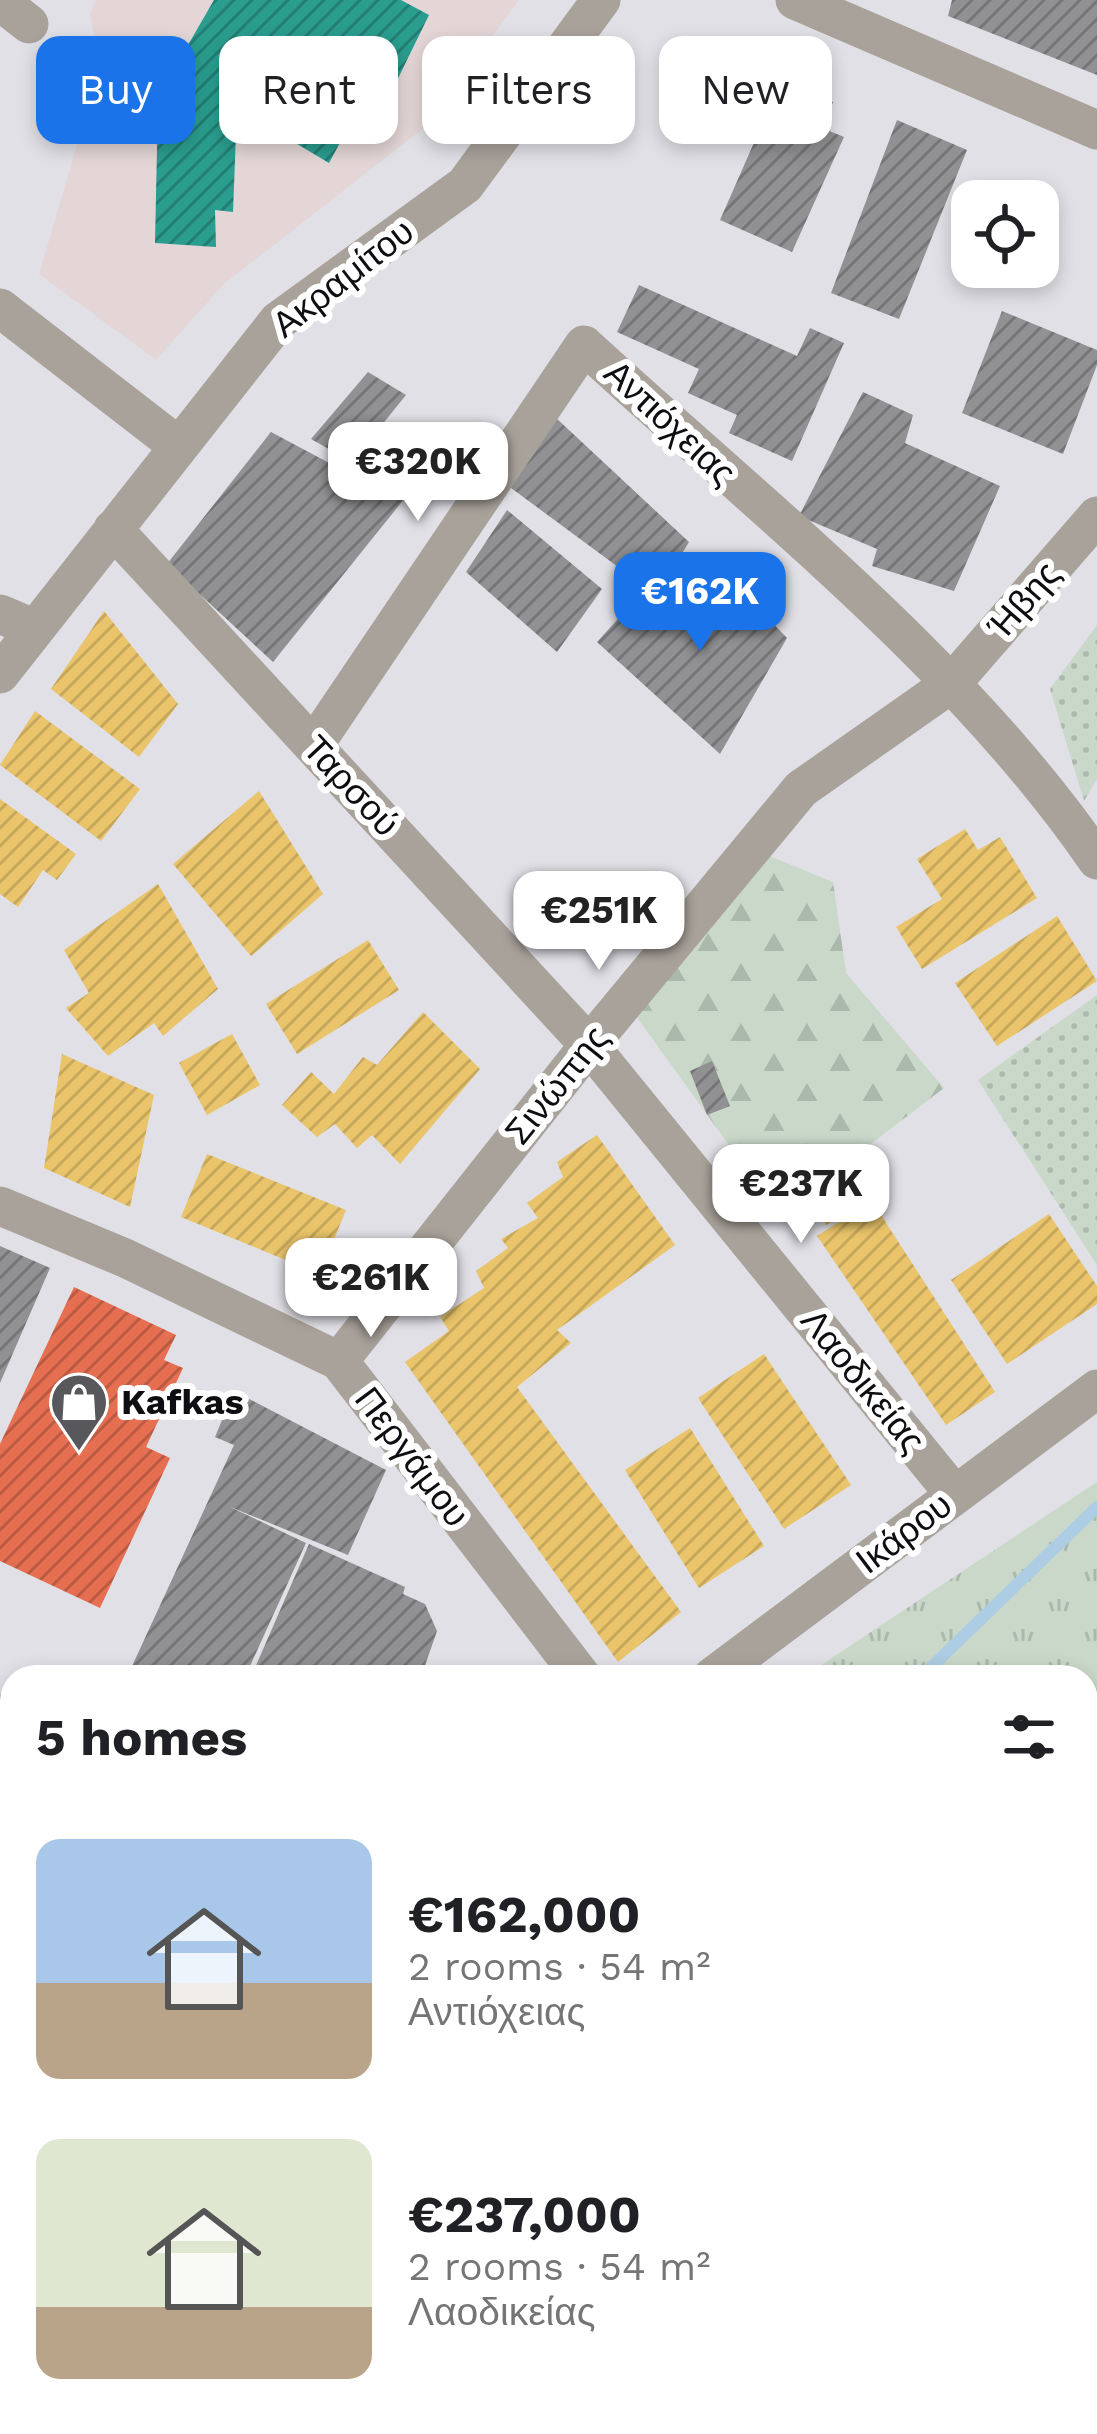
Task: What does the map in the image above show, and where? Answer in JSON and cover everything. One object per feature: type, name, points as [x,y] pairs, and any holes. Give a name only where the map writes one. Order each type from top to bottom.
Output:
[{"type":"street","name":"Ακραμίτου","points":[[0,674],[17,622],[113,529],[278,321],[465,185],[601,0]]},
{"type":"street","points":[[795,0],[1097,130]]},
{"type":"street","points":[[0,308],[177,445]]},
{"type":"street","name":"Αντιόχειας","points":[[314,746],[584,345],[952,683]]},
{"type":"street","name":"Ήβης","points":[[952,683],[1097,516]]},
{"type":"street","name":"Ταρσού","points":[[113,529],[589,1045]]},
{"type":"street","points":[[952,683],[1053,796],[1097,860]]},
{"type":"street","name":"Σινώπης","points":[[339,1361],[589,1045],[801,789],[952,683]]},
{"type":"street","name":"Λαοδικείας","points":[[589,1045],[955,1495]]},
{"type":"street","name":"Περγάμου","points":[[0,1206],[125,1258],[339,1361],[573,1665]]},
{"type":"street","name":"Ικάρου","points":[[728,1665],[1097,1389]]},
{"type":"shaded area","points":[[96,0],[519,0],[492,36],[422,36],[422,129],[224,284],[156,360],[39,274],[77,144],[195,144],[195,36],[94,36],[90,14]]},
{"type":"green space","points":[[1097,625],[1097,779],[1084,801],[1050,689]]},
{"type":"green space","points":[[767,855],[833,882],[846,973],[944,1088],[779,1214],[633,1012]]},
{"type":"green space","points":[[1097,995],[1097,1265],[978,1080]]},
{"type":"green space","points":[[1097,1482],[1097,1665],[821,1665]]},
{"type":"building: Homes","points":[[104,611],[178,704],[139,757],[51,689]]},
{"type":"building: Homes","points":[[35,711],[140,789],[101,841],[0,765]]},
{"type":"building: Homes","points":[[259,791],[323,894],[251,956],[173,864]]},
{"type":"building: Homes","points":[[0,799],[76,854],[57,880],[43,870],[18,907],[0,894]]},
{"type":"building: Homes","points":[[965,829],[978,850],[1000,837],[1037,898],[922,969],[896,927],[942,899],[917,859]]},
{"type":"building: Homes","points":[[158,884],[218,989],[163,1036],[154,1023],[108,1056],[66,1008],[89,993],[64,950]]},
{"type":"building: Homes","points":[[1057,916],[1097,981],[997,1046],[955,983]]},
{"type":"building: Homes","points":[[368,940],[399,990],[297,1054],[266,1004]]},
{"type":"building: Homes","points":[[423,1012],[480,1069],[400,1164],[372,1135],[357,1148],[335,1124],[317,1137],[282,1105],[311,1072],[334,1094],[363,1057],[377,1065]]},
{"type":"building: Homes","points":[[232,1034],[260,1085],[207,1115],[179,1063]]},
{"type":"building: Homes","points":[[62,1054],[154,1095],[130,1207],[44,1168]]},
{"type":"building: Homes","points":[[597,1135],[675,1245],[557,1330],[571,1343],[517,1387],[681,1612],[618,1662],[405,1362],[449,1331],[440,1317],[484,1288],[476,1271],[508,1248],[501,1239],[538,1218],[527,1203],[563,1177],[557,1162]]},
{"type":"building: Homes","points":[[207,1154],[346,1210],[320,1274],[181,1217]]},
{"type":"building: Homes","points":[[854,1171],[870,1198],[826,1225],[810,1198]]},
{"type":"building: Homes","points":[[872,1201],[995,1392],[946,1425],[817,1236]]},
{"type":"building: Homes","points":[[1049,1214],[1097,1286],[1097,1304],[1007,1364],[951,1280]]},
{"type":"building: Homes","points":[[764,1354],[851,1485],[784,1529],[698,1398]]},
{"type":"building: Homes","points":[[690,1428],[764,1546],[699,1588],[625,1470]]},
{"type":"building: Shops","name":"Kafkas","points":[[74,1287],[176,1335],[164,1360],[183,1368],[146,1447],[170,1458],[100,1608],[0,1561],[0,1444]]},
{"type":"building: Schools","points":[[214,0],[401,0],[429,15],[398,78],[398,36],[219,36],[219,144],[236,144],[233,212],[215,210],[216,247],[155,243],[157,144],[195,144],[193,36]]},
{"type":"building: Schools","points":[[297,144],[339,144],[329,163]]},
{"type":"building: Other","points":[[952,0],[1097,0],[1097,75],[948,16]]},
{"type":"building: Other","points":[[897,120],[967,150],[951,180],[899,319],[831,293]]},
{"type":"building: Other","points":[[832,132],[844,137],[792,252],[720,220],[753,144],[832,144]]},
{"type":"building: Other","points":[[639,285],[797,356],[810,328],[844,343],[792,461],[729,433],[737,415],[688,393],[699,369],[617,332]]},
{"type":"building: Other","points":[[1002,311],[1097,350],[1097,365],[1063,454],[962,413]]},
{"type":"building: Other","points":[[368,372],[406,395],[352,462],[311,439]]},
{"type":"building: Other","points":[[863,392],[913,415],[905,443],[1000,486],[954,591],[872,566],[877,549],[799,516]]},
{"type":"building: Other","points":[[555,417],[689,542],[656,595],[507,485]]},
{"type":"building: Other","points":[[271,432],[348,473],[368,449],[417,483],[273,662],[167,564]]},
{"type":"building: Other","points":[[507,510],[602,589],[557,652],[466,572]]},
{"type":"building: Other","points":[[715,563],[787,638],[720,754],[597,642],[635,600],[665,620]]},
{"type":"building: Other","points":[[712,1061],[730,1106],[707,1115],[690,1071]]},
{"type":"building: Other","points":[[0,1246],[50,1268],[0,1383]]},
{"type":"building: Other","points":[[234,1391],[386,1470],[348,1555],[228,1506],[306,1543],[250,1665],[133,1665],[234,1445],[215,1437]]},
{"type":"building: Other","points":[[309,1544],[405,1587],[403,1594],[425,1604],[437,1631],[425,1665],[256,1665]]},
{"type":"waterway","points":[[933,1665],[1097,1507]]},
{"type":"place","name":"Kafkas","points":[[79,1453]]}]
